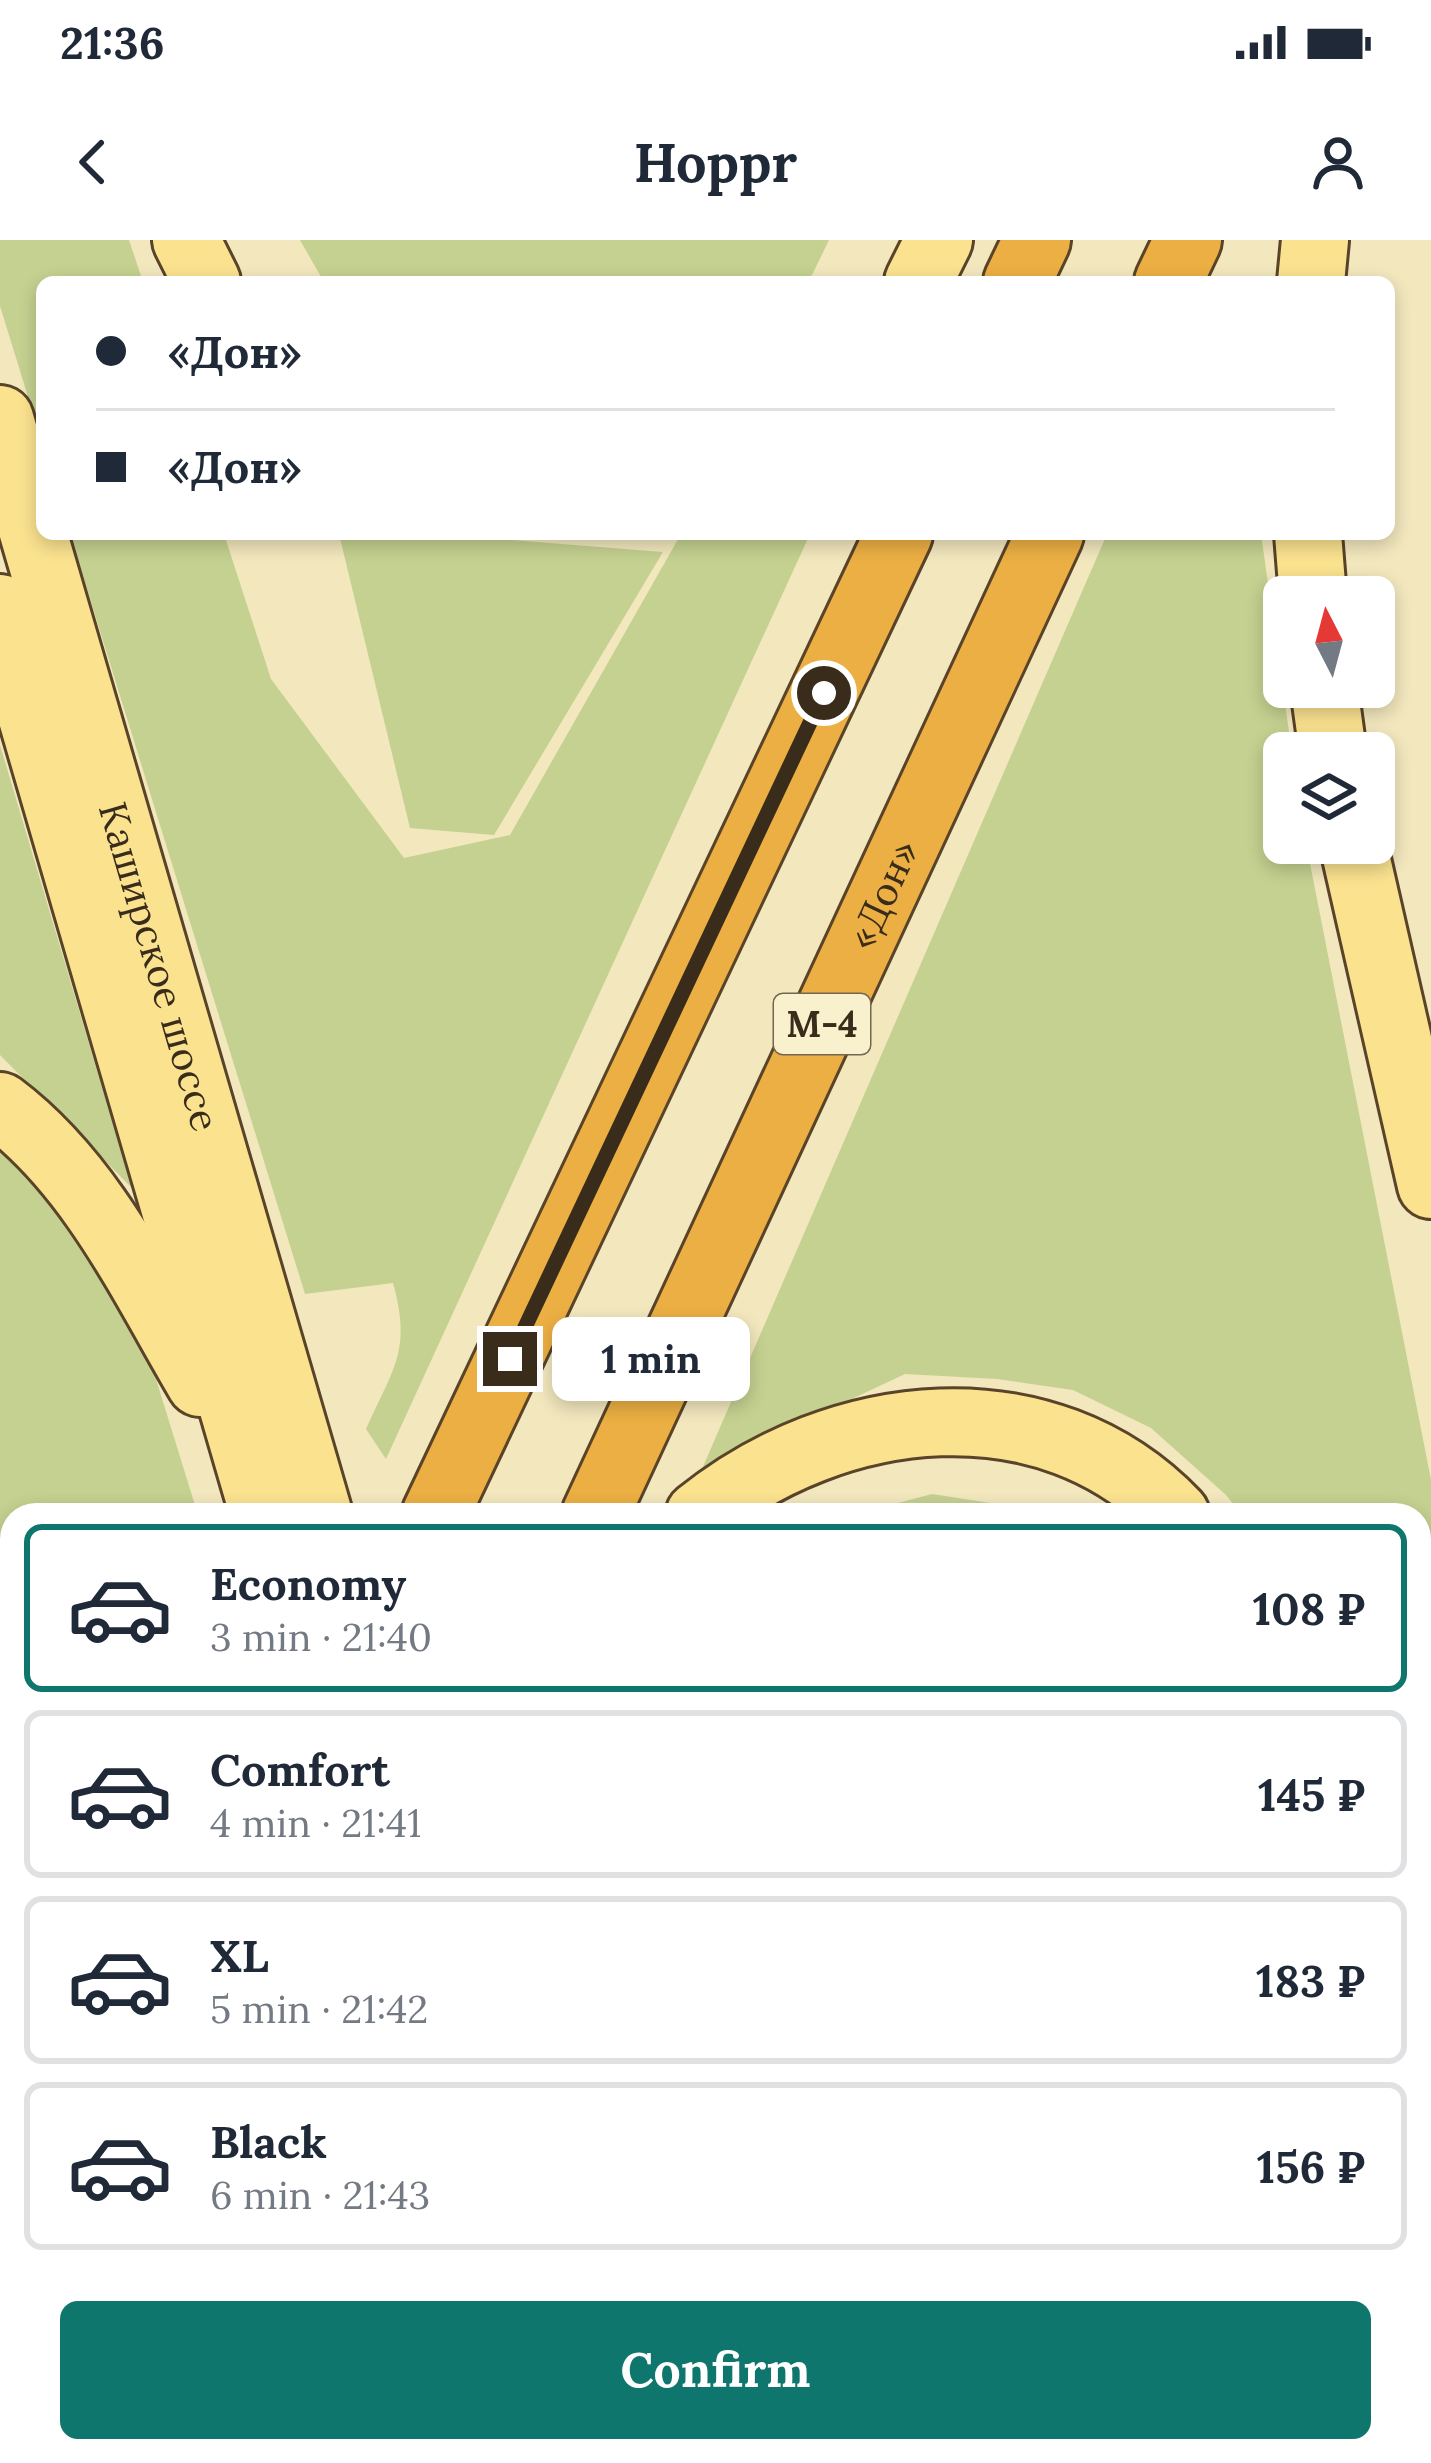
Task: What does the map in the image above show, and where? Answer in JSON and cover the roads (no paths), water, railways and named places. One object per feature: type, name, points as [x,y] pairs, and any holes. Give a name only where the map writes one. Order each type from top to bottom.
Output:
[{"type":"highway","points":[[1020,276],[1037,240]]},
{"type":"highway","points":[[1171,276],[1188,240]]},
{"type":"highway","points":[[441,1503],[896,540]]},
{"type":"highway","name":"«Дон»","points":[[601,1503],[1047,540]]},
{"type":"main road","points":[[185,240],[205,276]]},
{"type":"main road","points":[[921,276],[940,240]]},
{"type":"main road","points":[[1312,276],[1315,240]]},
{"type":"main road","name":"Каширское шоссе","points":[[0,419],[316,1503]]},
{"type":"main road","points":[[1308,540],[1311,576]]},
{"type":"main road","name":"Каширское шоссе","points":[[0,608],[257,1490]]},
{"type":"main road","points":[[1358,864],[1431,1185]]},
{"type":"main road","points":[[0,1106],[32,1130],[93,1202],[257,1490]]},
{"type":"main road","points":[[714,1503],[793,1457],[860,1431],[922,1421],[999,1425],[1058,1438],[1165,1503]]}]
